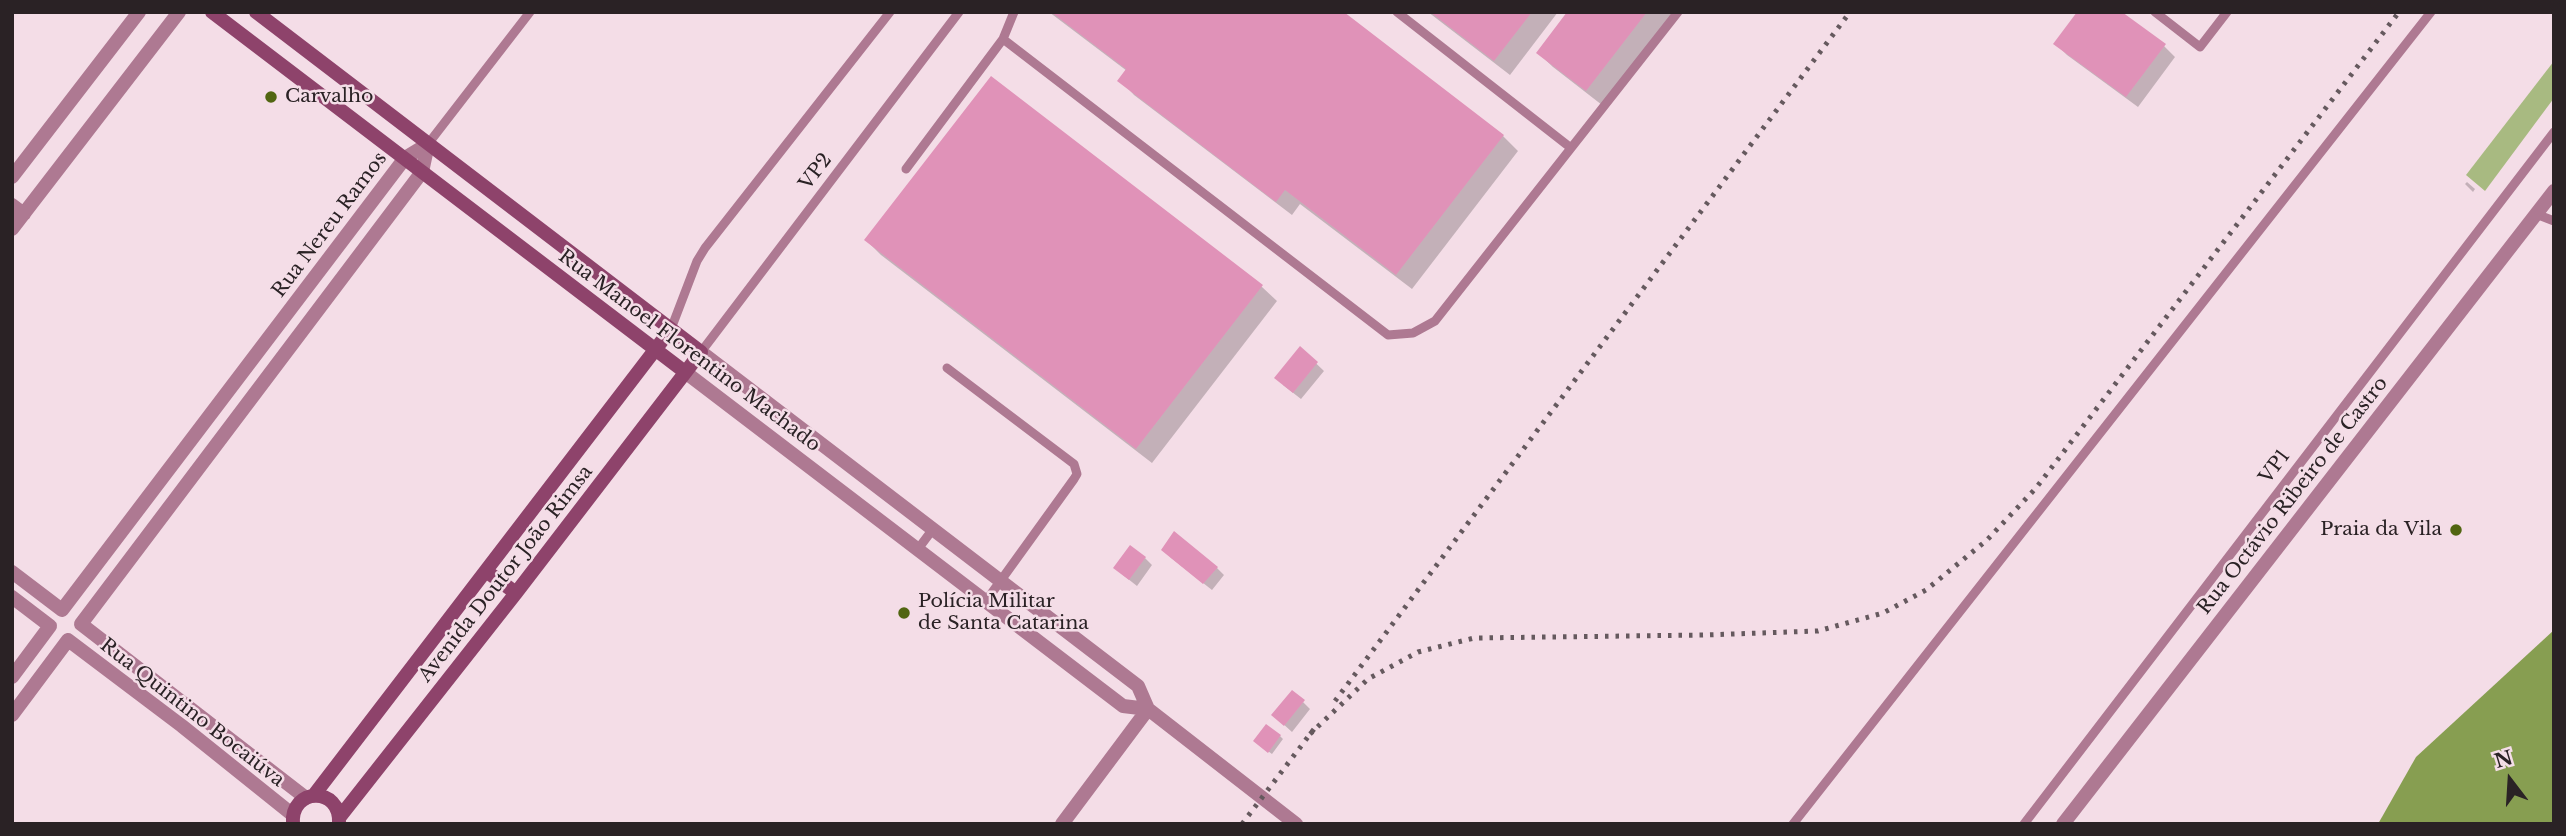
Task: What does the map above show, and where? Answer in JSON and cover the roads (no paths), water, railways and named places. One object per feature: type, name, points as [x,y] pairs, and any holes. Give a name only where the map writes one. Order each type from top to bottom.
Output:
[{"type":"street","points":[[12,177],[139,12]]},
{"type":"street","points":[[12,229],[18,209],[179,12]]},
{"type":"street","name":"Rua Manoel Florentino Machado","points":[[212,12],[1123,706],[1148,709]]},
{"type":"street","name":"Rua Manoel Florentino Machado","points":[[256,12],[1138,686],[1148,709],[1296,824]]},
{"type":"street","points":[[12,715],[68,640],[79,633],[81,624],[422,172],[428,144]]},
{"type":"street","name":"Rua Nereu Ramos","points":[[62,610],[405,159],[428,144]]},
{"type":"street","name":"Rua Octávio Ribeiro de Castro","points":[[2063,824],[2554,191]]},
{"type":"street","name":"Avenida Doutor João Rimsa","points":[[292,821],[300,802],[310,797],[671,329]]},
{"type":"street","name":"Avenida Doutor João Rimsa","points":[[340,822],[701,352]]},
{"type":"street","points":[[229,390],[247,404]]},
{"type":"street","points":[[131,520],[149,534]]},
{"type":"street","points":[[486,571],[516,593]]},
{"type":"street","points":[[12,572],[62,610],[75,613],[81,624]]},
{"type":"street","points":[[12,597],[50,626],[58,639],[68,640]]},
{"type":"street","points":[[12,677],[50,626],[52,618],[62,610]]},
{"type":"street","name":"Rua Quintino Bocaiúva","points":[[81,624],[310,797]]},
{"type":"street","name":"Rua Quintino Bocaiúva","points":[[68,640],[182,726],[292,821]]},
{"type":"street","points":[[1062,824],[1148,709]]},
{"type":"street","points":[[182,726],[194,711]]},
{"type":"street","points":[[310,797],[328,799],[334,804],[340,822]]},
{"type":"lane","points":[[428,144],[530,12]]},
{"type":"lane","points":[[671,329],[697,261],[705,248],[890,12]]},
{"type":"lane","name":"VP2","points":[[701,352],[959,12]]},
{"type":"lane","points":[[905,169],[1003,39],[1014,12]]},
{"type":"lane","points":[[1397,12],[1571,148]]},
{"type":"lane","points":[[1003,39],[1388,335],[1413,333],[1435,320],[1678,12]]},
{"type":"lane","points":[[2155,12],[2200,47],[2227,12]]},
{"type":"lane","points":[[1793,824],[2431,12]]},
{"type":"lane","name":"VP1","points":[[2024,824],[2554,132]]},
{"type":"lane","points":[[2536,214],[2554,221]]},
{"type":"lane","points":[[947,368],[1074,464],[1077,469],[1074,479],[986,601]]},
{"type":"lane","points":[[918,549],[933,529]]},
{"type":"railway","points":[[1335,701],[1850,12]]},
{"type":"railway","points":[[1310,734],[1368,679],[1418,652],[1474,638],[1818,631],[1883,613],[1926,590],[1987,540],[2036,488],[2399,12]]},
{"type":"railway","points":[[1242,824],[1314,729]]},
{"type":"place","name":"Carvalho","points":[[271,97]]},
{"type":"place","name":"Praia da Vila","points":[[2456,530]]},
{"type":"place","name":"Polícia Militar de Santa Catarina","points":[[904,613]]}]
